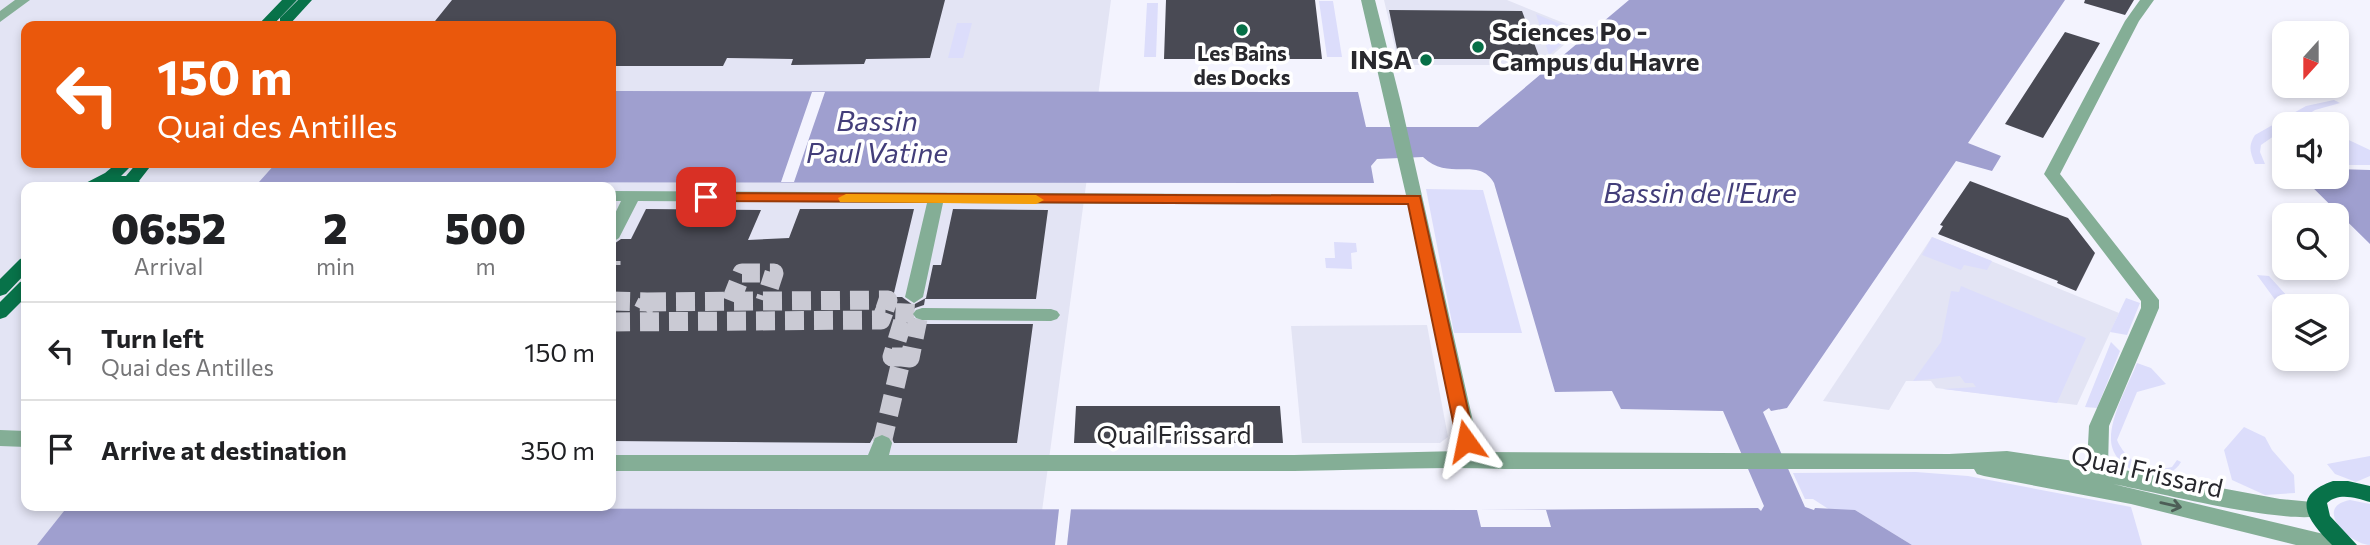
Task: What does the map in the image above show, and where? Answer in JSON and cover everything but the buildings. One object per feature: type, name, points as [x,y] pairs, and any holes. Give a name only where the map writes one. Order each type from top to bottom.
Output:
[{"type":"main road","points":[[269,21],[290,0]]},
{"type":"main road","points":[[285,21],[305,0]]},
{"type":"main road","points":[[97,182],[120,168]]},
{"type":"main road","points":[[102,182],[115,179],[126,182]]},
{"type":"main road","points":[[0,290],[21,268]]},
{"type":"main road","points":[[0,313],[21,291]]},
{"type":"main road","points":[[2346,545],[2329,531],[2316,509],[2319,496],[2326,491],[2350,489],[2370,494]]},
{"type":"street","points":[[0,18],[23,0]]},
{"type":"street","points":[[1368,0],[1407,159],[1471,459]]},
{"type":"street","points":[[2102,482],[2096,465],[2099,426],[2146,318],[2150,300],[2147,292],[2078,210],[2052,174],[2132,21],[2147,0]]},
{"type":"street","points":[[616,196],[1415,200]]},
{"type":"street","points":[[616,228],[632,196]]},
{"type":"street","points":[[936,199],[918,306],[1051,315]]},
{"type":"street","points":[[0,438],[21,439]]},
{"type":"street","points":[[876,464],[882,443]]},
{"type":"street","name":"Quai Frissard","points":[[616,463],[1294,463],[1471,459],[1949,462],[2280,507],[2316,509]]},
{"type":"street","name":"Quai Frissard","points":[[2102,482],[2332,545]]},
{"type":"shaded area","points":[[0,0],[1111,0],[1040,526],[419,545],[0,545]]},
{"type":"shaded area","name":"Sciences Po - Campus du Havre","points":[[1384,0],[1507,0],[1581,30],[1541,65],[1399,65]]},
{"type":"shaded area","points":[[1319,1],[1333,1],[1342,57],[1327,57]]},
{"type":"shaded area","points":[[1147,3],[1158,3],[1156,57],[1144,57]]},
{"type":"shaded area","points":[[1536,14],[1577,31],[1549,55]]},
{"type":"shaded area","points":[[957,23],[972,23],[963,58],[948,58]]},
{"type":"shaded area","points":[[2334,100],[2340,103],[2312,112],[2295,112],[2306,106]]},
{"type":"shaded area","points":[[2272,125],[2272,137],[2261,145],[2260,152],[2265,164],[2255,164],[2252,156],[2251,142],[2255,135]]},
{"type":"shaded area","points":[[2349,140],[2370,150],[2370,165],[2349,165]]},
{"type":"shaded area","points":[[1426,189],[1483,190],[1522,333],[1454,333]]},
{"type":"shaded area","points":[[1932,237],[2119,313],[2077,405],[1936,388],[1931,381],[1906,381],[1889,410],[1823,401]]},
{"type":"shaded area","points":[[1932,237],[1992,261],[1987,270],[1964,265],[1961,270],[1922,255]]},
{"type":"shaded area","points":[[1334,242],[1356,243],[1357,252],[1351,253],[1352,269],[1326,268],[1325,258],[1335,258]]},
{"type":"shaded area","points":[[2257,275],[2269,276],[2285,294],[2272,296]]},
{"type":"shaded area","points":[[1961,286],[2086,338],[2057,403],[1943,389],[1976,387],[1973,383],[1965,383],[1960,376],[1913,381],[1941,342],[1951,291],[1959,292]]},
{"type":"shaded area","points":[[2126,298],[2140,303],[2127,335],[2110,332]]},
{"type":"shaded area","points":[[1427,325],[1448,437],[1440,443],[1302,443],[1291,326]]},
{"type":"shaded area","points":[[2111,342],[2120,351],[2097,408],[2085,407]]},
{"type":"shaded area","points":[[2137,363],[2151,368],[2166,384],[2137,392],[2117,440],[2126,455],[2147,467],[2163,469],[2172,467],[2177,460],[2181,462],[2164,475],[2152,476],[2130,469],[2114,452],[2111,441],[2116,411]]},
{"type":"shaded area","points":[[2244,427],[2265,437],[2272,450],[2294,475],[2295,493],[2265,495],[2232,480],[2224,450]]},
{"type":"shaded area","points":[[2370,456],[2370,476],[2356,482],[2335,474],[2327,464]]},
{"type":"shaded area","points":[[1916,472],[1968,476],[2131,507],[2142,545],[1912,545],[1855,510],[1830,510],[1813,499],[1805,499],[1793,473]]},
{"type":"shaded area","points":[[2350,500],[2370,504],[2370,545],[2345,533],[2334,517],[2334,510],[2339,504]]},
{"type":"water","points":[[1629,0],[2065,0],[1968,143],[2001,156],[1992,171],[1956,161],[1787,408],[1771,411],[1769,408],[1763,412],[1805,507],[1814,510],[1855,510],[1912,545],[37,545],[64,511],[1758,508],[1761,511],[1764,506],[1723,411],[1621,409],[1612,391],[1555,392],[1494,183],[1488,175],[1480,171],[1443,168],[1423,157],[1377,159],[1371,166],[1374,183],[259,182],[272,168],[616,168],[616,91],[1358,92],[1366,127],[1478,127]]},
{"type":"water","points":[[2349,169],[2370,170],[2370,244],[2349,223],[2349,203],[2328,203],[2314,189],[2349,189]]},
{"type":"pier","points":[[812,92],[825,92],[794,182],[781,182]]},
{"type":"pier","points":[[1059,509],[1071,509],[1067,545],[1055,545]]},
{"type":"pier","points":[[1477,510],[1546,510],[1551,527],[1481,527]]},
{"type":"tunnel","points":[[731,301],[742,273],[774,273],[765,301]]},
{"type":"tunnel","points":[[647,302],[888,300],[884,312]]},
{"type":"tunnel","points":[[616,301],[647,302]]},
{"type":"tunnel","points":[[643,310],[647,302]]},
{"type":"tunnel","points":[[616,322],[881,320],[884,312]]},
{"type":"tunnel","points":[[884,312],[922,314]]},
{"type":"tunnel","points":[[902,357],[892,357],[905,314]]},
{"type":"tunnel","points":[[902,357],[910,358],[919,314]]},
{"type":"tunnel","points":[[882,443],[902,357]]},
{"type":"slow traffic","points":[[846,198],[1036,200]]},
{"type":"place","name":"Les Bains des Docks","points":[[1242,30]]},
{"type":"place","name":"Sciences Po - Campus du Havre","points":[[1478,47]]},
{"type":"place","name":"INSA","points":[[1426,60]]},
{"type":"route","points":[[706,197],[1415,200],[1466,441]]},
{"type":"water label","name":"Bassin Paul Vatine","points":[[877,137]]},
{"type":"water label","name":"Bassin de l'Eure","points":[[1700,193]]}]
